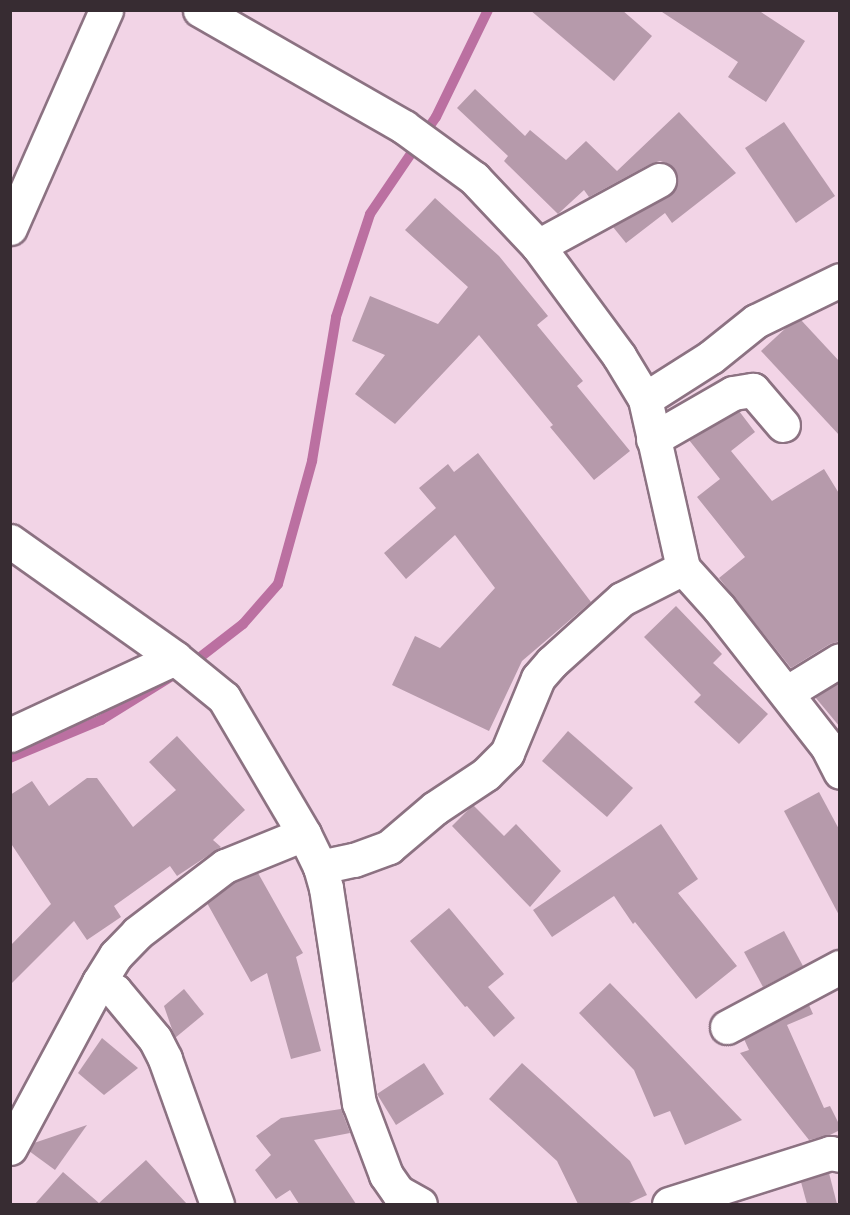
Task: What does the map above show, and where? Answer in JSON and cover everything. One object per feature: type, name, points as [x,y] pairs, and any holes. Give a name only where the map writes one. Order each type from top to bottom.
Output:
[{"type":"street","points":[[10,228],[106,10]]},
{"type":"street","points":[[200,10],[404,127],[474,178],[538,246],[619,356],[645,399],[683,568],[719,609],[827,746],[840,772]]},
{"type":"street","points":[[538,246],[659,180]]},
{"type":"street","points":[[645,399],[711,357],[756,321],[840,280]]},
{"type":"street","points":[[653,439],[733,393],[753,390],[783,424]]},
{"type":"street","points":[[10,542],[175,658],[224,698],[304,834],[320,867],[359,1103],[386,1175],[398,1192],[420,1204]]},
{"type":"street","points":[[320,867],[354,860],[389,847],[435,808],[486,774],[507,753],[538,678],[552,662],[622,599],[683,568]]},
{"type":"street","points":[[10,735],[175,658]]},
{"type":"street","points":[[786,693],[840,660]]},
{"type":"street","points":[[10,1148],[99,982],[116,955],[136,933],[225,866],[304,834]]},
{"type":"street","points":[[727,1027],[840,967]]},
{"type":"street","points":[[99,982],[115,991],[155,1039],[165,1059],[217,1204]]},
{"type":"street","points":[[669,1204],[830,1153],[840,1155]]},
{"type":"building","points":[[530,10],[622,10],[652,36],[614,81]]},
{"type":"building","points":[[659,10],[758,10],[805,41],[766,102],[728,77],[738,62]]},
{"type":"building","points":[[475,89],[525,136],[530,130],[566,160],[586,141],[617,171],[679,112],[736,173],[672,223],[665,213],[626,243],[613,227],[675,190],[678,180],[669,164],[660,161],[650,164],[589,197],[584,190],[558,214],[504,161],[508,156],[457,108]]},
{"type":"building","points":[[784,122],[835,196],[796,223],[745,148]]},
{"type":"building","points":[[435,198],[499,256],[548,316],[537,325],[583,381],[577,386],[630,451],[594,480],[550,427],[553,425],[479,335],[395,424],[355,394],[385,355],[352,341],[370,296],[438,324],[468,287],[405,230]]},
{"type":"building","points":[[801,320],[840,362],[840,436],[761,351],[788,326]]},
{"type":"building","points":[[739,411],[755,432],[731,451],[772,501],[824,469],[840,495],[840,641],[830,644],[791,668],[719,578],[745,557],[697,497],[720,479],[689,440]]},
{"type":"building","points":[[478,453],[591,602],[522,661],[489,731],[392,685],[415,636],[440,648],[495,588],[455,535],[406,579],[384,553],[436,508],[419,488],[448,464],[454,472]]},
{"type":"building","points":[[676,606],[722,654],[713,663],[768,714],[739,744],[694,702],[701,695],[644,637]]},
{"type":"building","points":[[840,682],[840,727],[815,697]]},
{"type":"building","points":[[568,731],[633,788],[607,817],[542,761]]},
{"type":"building","points":[[177,736],[245,810],[213,840],[221,847],[177,876],[170,866],[114,906],[121,917],[87,940],[74,921],[10,985],[10,946],[51,904],[10,842],[10,795],[32,781],[49,806],[87,778],[97,778],[133,827],[176,790],[149,762]]},
{"type":"building","points":[[819,792],[840,831],[840,917],[784,811]]},
{"type":"building","points":[[473,805],[504,836],[516,824],[561,871],[530,907],[452,826]]},
{"type":"building","points":[[661,824],[698,879],[678,893],[737,966],[696,999],[635,922],[633,924],[614,896],[552,937],[533,910]]},
{"type":"building","points":[[258,873],[303,953],[296,957],[321,1051],[291,1059],[267,973],[251,982],[207,903],[234,882]]},
{"type":"building","points":[[449,908],[504,974],[488,987],[515,1018],[494,1037],[467,1006],[465,1007],[410,941]]},
{"type":"building","points":[[784,931],[803,966],[763,987],[744,952]]},
{"type":"building","points":[[610,983],[742,1120],[685,1145],[670,1111],[654,1117],[634,1070],[579,1013]]},
{"type":"building","points":[[184,989],[204,1014],[175,1038],[164,1006]]},
{"type":"building","points":[[809,1005],[813,1014],[787,1025],[824,1108],[830,1106],[840,1130],[809,1140],[740,1053],[749,1050],[744,1039]]},
{"type":"building","points":[[102,1038],[138,1068],[104,1095],[78,1073]]},
{"type":"building","points":[[424,1063],[444,1094],[396,1125],[377,1094]]},
{"type":"building","points":[[522,1063],[630,1161],[647,1195],[627,1204],[578,1204],[557,1161],[489,1099]]},
{"type":"building","points":[[341,1109],[350,1133],[314,1140],[356,1204],[299,1204],[290,1190],[276,1199],[255,1170],[271,1155],[256,1136],[281,1118]]},
{"type":"building","points":[[87,1125],[55,1170],[29,1151],[34,1143]]},
{"type":"building","points":[[146,1160],[187,1204],[35,1204],[63,1172],[99,1203]]},
{"type":"building","points":[[829,1173],[837,1204],[807,1204],[801,1182]]},
{"type":"waterway","points":[[190,665],[243,624],[278,584],[312,461],[336,317],[370,214],[436,117],[488,10]]},
{"type":"waterway","points":[[10,758],[101,720],[172,676]]}]
